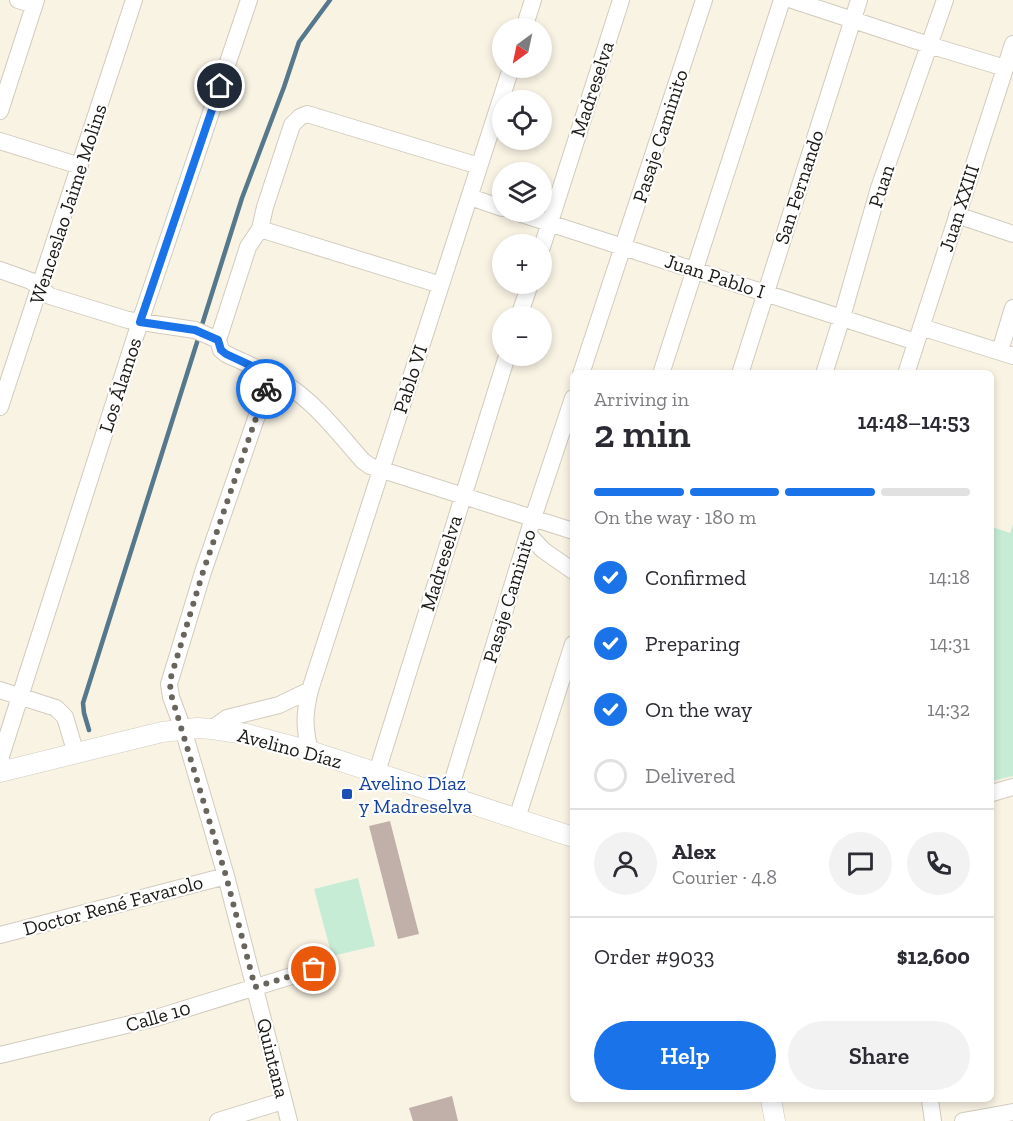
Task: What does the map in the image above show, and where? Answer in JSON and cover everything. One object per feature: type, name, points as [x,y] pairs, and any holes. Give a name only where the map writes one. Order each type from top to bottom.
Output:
[{"type":"street","points":[[0,111],[35,3],[18,0]]},
{"type":"street","name":"Wenceslao Jaime Molins","points":[[0,407],[134,0]]},
{"type":"street","name":"Los Álamos","points":[[0,772],[1,756],[140,322],[249,0]]},
{"type":"street","points":[[527,18],[533,0]]},
{"type":"street","name":"Madreselva","points":[[546,234],[621,0]]},
{"type":"street","name":"Pasaje Caminito","points":[[582,370],[704,0]]},
{"type":"street","points":[[662,370],[782,0]]},
{"type":"street","points":[[792,0],[1005,68]]},
{"type":"street","name":"San Fernando","points":[[741,370],[859,0]]},
{"type":"street","name":"Puan","points":[[825,370],[879,188],[945,0]]},
{"type":"street","name":"Juan XXIII","points":[[907,370],[1013,44]]},
{"type":"street","name":"Pablo VI","points":[[310,752],[304,713],[310,690],[508,78]]},
{"type":"street","points":[[206,335],[248,247],[260,229],[292,125],[300,117],[307,114],[479,166]]},
{"type":"street","points":[[0,141],[80,166]]},
{"type":"street","points":[[470,197],[492,205]]},
{"type":"street","points":[[957,215],[1013,234]]},
{"type":"street","name":"Juan Pablo I","points":[[546,222],[842,317],[1006,353]]},
{"type":"street","points":[[260,229],[441,285]]},
{"type":"street","points":[[0,270],[31,281],[50,296],[128,320],[206,335],[226,354],[271,375],[307,400],[363,461],[380,470],[570,530]]},
{"type":"street","points":[[1006,353],[1013,308]]},
{"type":"street","name":"Madreselva","points":[[377,772],[504,366]]},
{"type":"street","name":"Quintana","points":[[271,375],[203,572],[169,684],[226,876],[289,1121]]},
{"type":"street","name":"Pasaje Caminito","points":[[448,796],[529,535],[532,518],[570,407]]},
{"type":"street","points":[[529,535],[543,550],[570,569]]},
{"type":"street","points":[[517,818],[570,653]]},
{"type":"street","points":[[0,690],[56,708],[62,713],[76,754]]},
{"type":"street","points":[[212,729],[227,718],[286,703],[310,690]]},
{"type":"street","name":"Avelino Díaz","points":[[0,772],[162,732],[212,729],[246,734],[377,772],[570,836]]},
{"type":"street","points":[[994,792],[1013,787]]},
{"type":"street","name":"Doctor René Favarolo","points":[[0,934],[226,876]]},
{"type":"street","name":"Calle 10","points":[[0,1055],[156,1018],[314,969]]},
{"type":"street","points":[[218,1121],[283,1101]]},
{"type":"street","points":[[771,1102],[775,1121]]},
{"type":"street","points":[[930,1102],[933,1121]]},
{"type":"street","points":[[963,1121],[1013,1112]]},
{"type":"green space","points":[[1013,524],[1013,776],[994,781],[994,528],[1010,533]]},
{"type":"green space","points":[[358,878],[375,946],[332,956],[314,889]]},
{"type":"building","points":[[390,821],[419,934],[398,939],[369,826]]},
{"type":"building","points":[[452,1096],[458,1121],[413,1121],[409,1108]]},
{"type":"waterway","points":[[201,328],[242,198],[299,42],[330,0]]},
{"type":"waterway","points":[[89,730],[83,703],[199,336]]},
{"type":"way so far","points":[[266,389],[203,572],[169,684],[226,876],[255,987],[314,969]]},
{"type":"place","name":"Avelino Díaz y Madreselva","points":[[347,794]]},
{"type":"route","points":[[220,86],[140,322],[195,330],[218,340],[221,350],[226,354],[271,375],[266,389]]}]
